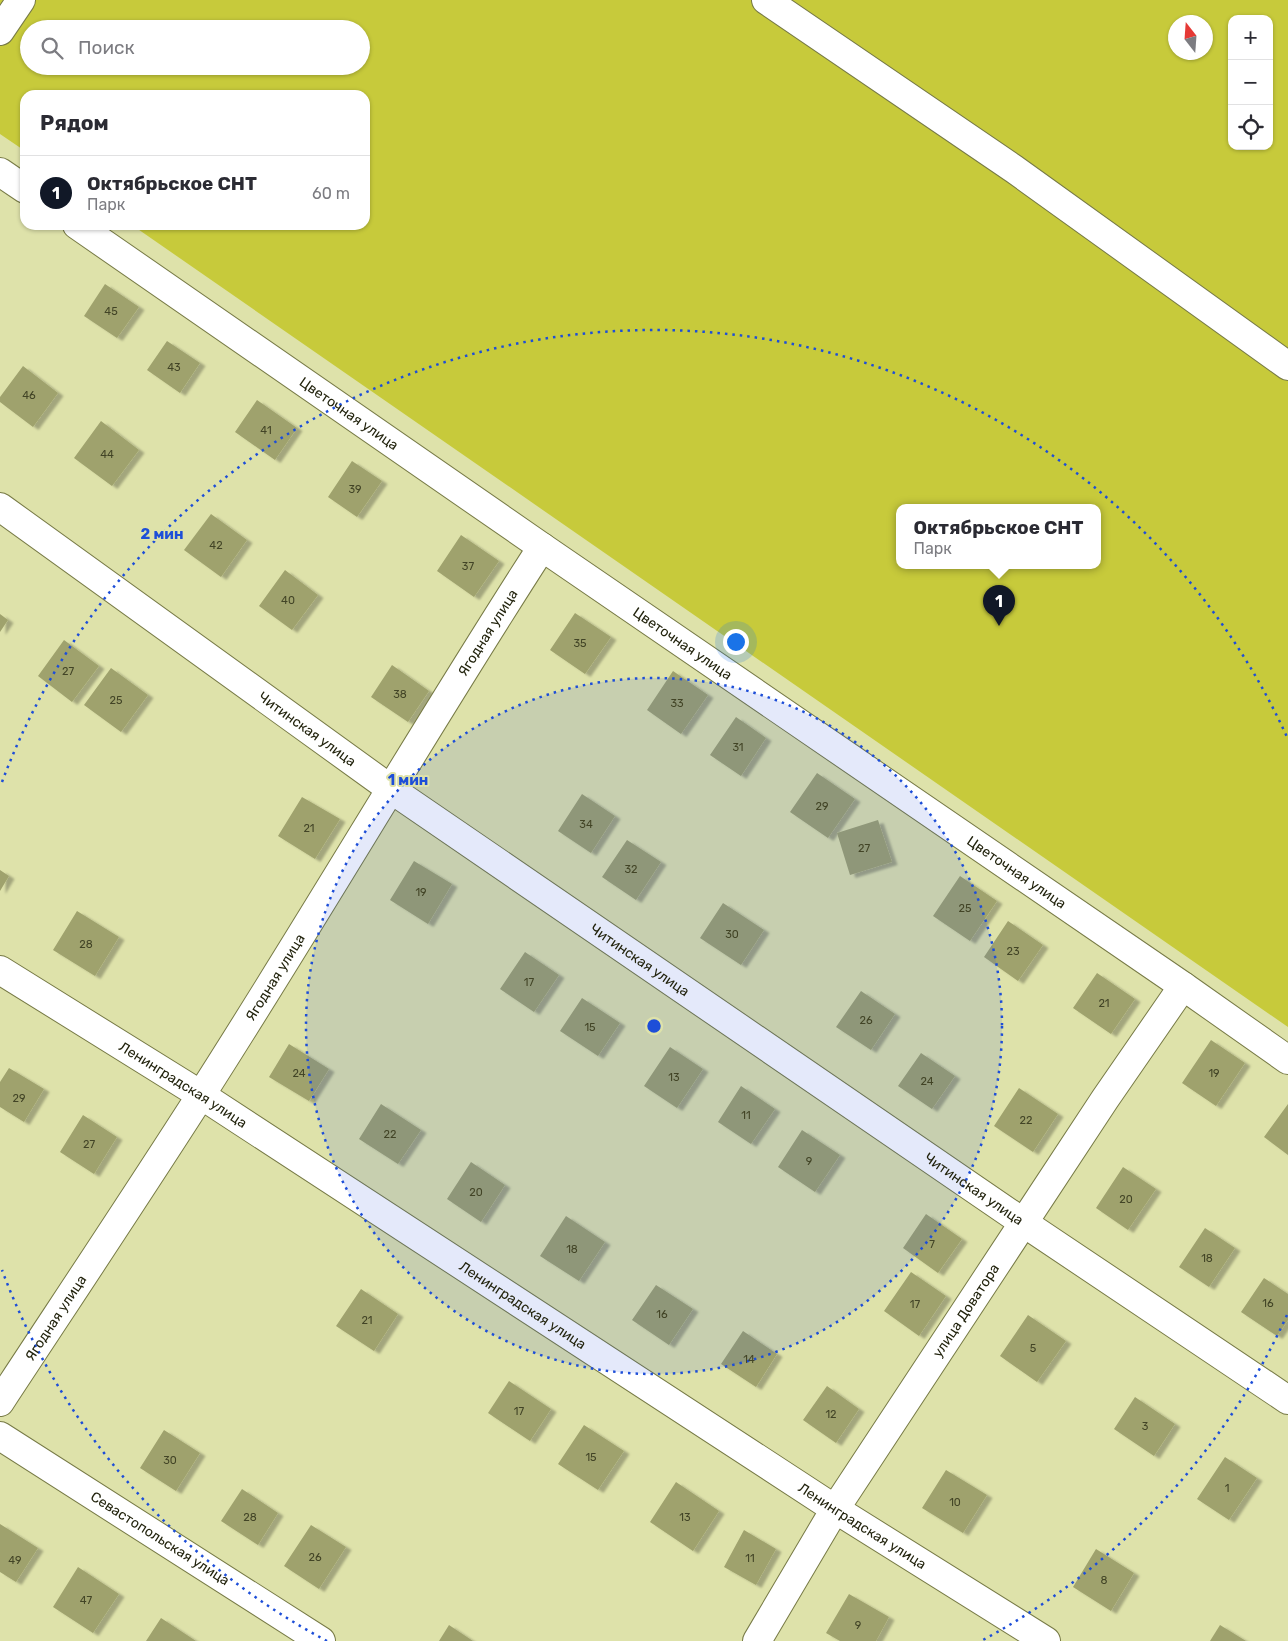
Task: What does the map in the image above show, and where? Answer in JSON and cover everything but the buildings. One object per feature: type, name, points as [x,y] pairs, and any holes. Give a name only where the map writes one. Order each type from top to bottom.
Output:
[{"type":"street","points":[[0,31],[21,0]]},
{"type":"street","points":[[766,0],[1014,169],[1288,366]]},
{"type":"street","points":[[0,172],[20,186]]},
{"type":"street","name":"Цветочная улица","points":[[84,230],[1288,1060]]},
{"type":"street","name":"Читинская улица","points":[[0,507],[392,790],[1288,1400]]},
{"type":"street","name":"Ягодная улица","points":[[0,1402],[201,1095],[392,790],[463,669],[542,546]]},
{"type":"street","name":"Ленинградская улица","points":[[0,970],[201,1095],[835,1509],[1046,1641]]},
{"type":"street","name":"улица Доватора","points":[[757,1641],[835,1509],[1105,1098],[1183,986]]},
{"type":"street","name":"Севастопольская улица","points":[[0,1436],[321,1641]]},
{"type":"shaded area","points":[[0,0],[1288,0],[1288,1027],[139,230],[370,230],[370,90],[20,90],[20,148],[0,134]]},
{"type":"place","name":"Октябрьское СНТ","points":[[999,626]]}]
